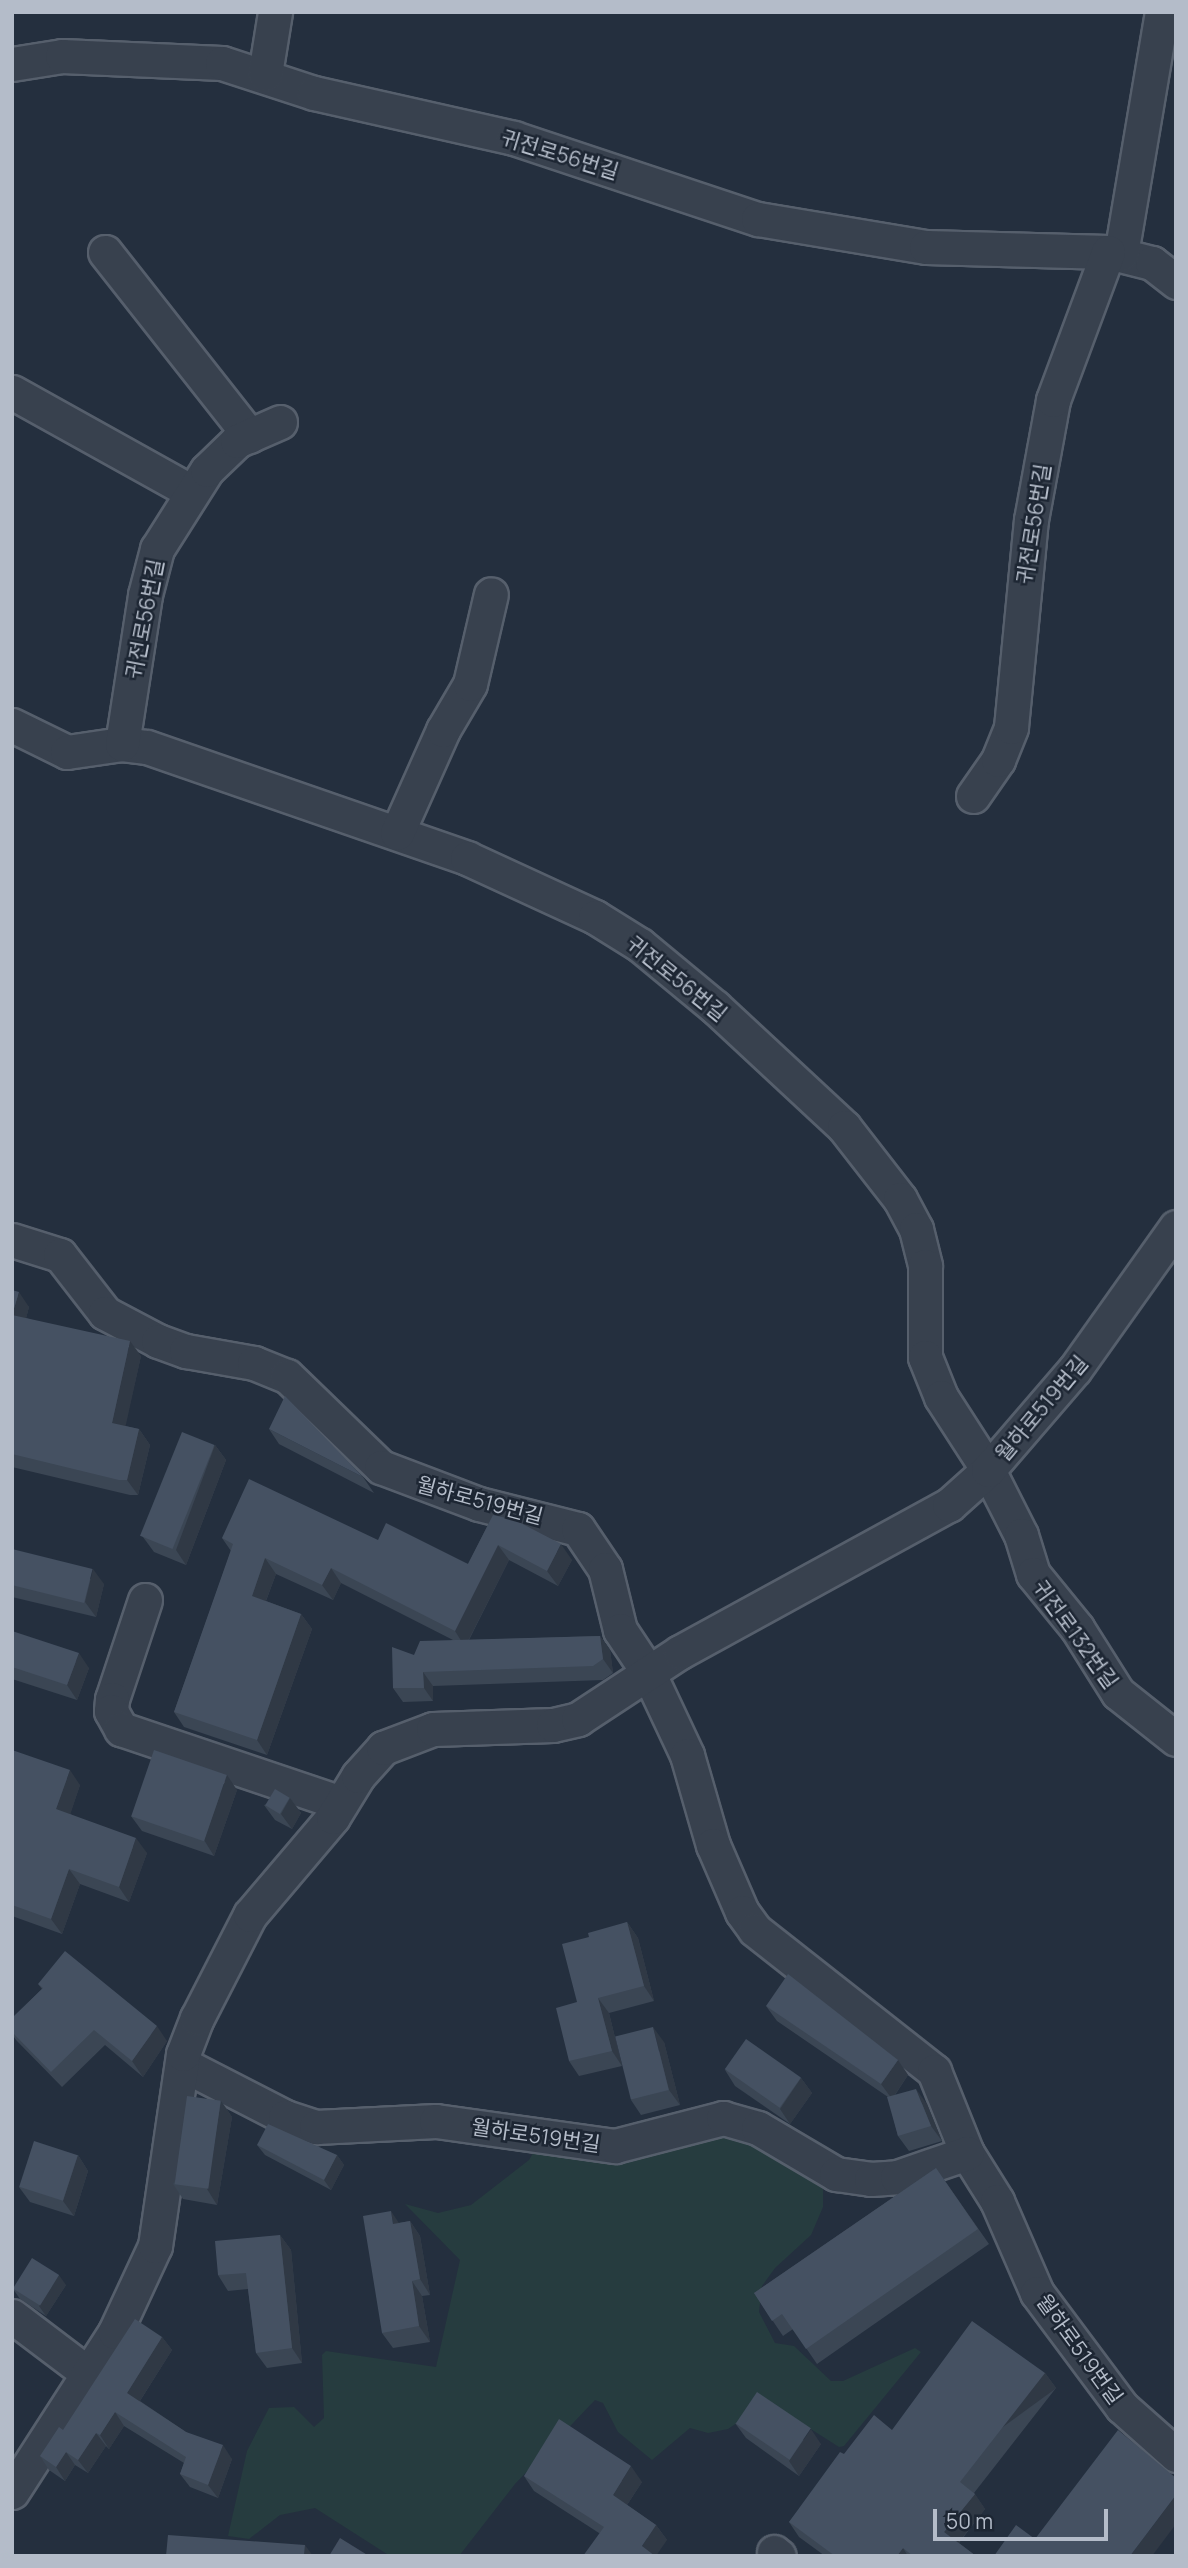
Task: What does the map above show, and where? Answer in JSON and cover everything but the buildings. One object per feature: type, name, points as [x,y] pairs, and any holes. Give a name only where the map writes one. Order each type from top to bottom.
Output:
[{"type":"lane","points":[[265,74],[275,12]]},
{"type":"lane","points":[[1115,253],[1162,12]]},
{"type":"lane","name":"귀전로56번길","points":[[12,64],[62,56],[222,63],[265,74],[314,93],[513,138],[758,219],[926,247],[1115,253],[1152,263],[1176,282]]},
{"type":"lane","points":[[105,252],[250,436]]},
{"type":"lane","name":"귀전로56번길","points":[[973,796],[998,760],[1011,727],[1031,520],[1053,400],[1115,253]]},
{"type":"lane","points":[[12,393],[192,492]]},
{"type":"lane","name":"귀전로56번길","points":[[122,744],[145,595],[157,549],[207,470],[237,441],[280,422]]},
{"type":"lane","points":[[397,833],[443,730],[470,684],[491,594]]},
{"type":"lane","name":"귀전로56번길","points":[[12,725],[67,751],[122,744],[147,747],[397,833],[548,892],[640,945],[766,1052],[844,1127],[900,1199],[916,1229],[925,1266],[925,1357],[941,1397],[988,1470]]},
{"type":"lane","name":"월하로519번길","points":[[12,2492],[116,2332],[155,2246],[167,2187],[182,2064],[197,2018],[250,1915],[341,1803],[358,1776],[383,1748],[405,1737],[458,1725],[553,1726],[578,1720],[648,1672],[771,1600],[939,1512],[988,1470],[1075,1369],[1176,1227]]},
{"type":"lane","name":"월하로519번길","points":[[12,1240],[50,1249],[67,1262],[87,1295],[106,1313],[171,1347],[254,1363],[287,1376],[381,1467],[480,1504],[578,1529],[605,1569],[620,1630],[648,1672],[687,1755],[713,1845],[742,1912],[755,1930],[934,2071],[967,2153],[997,2202],[1037,2293],[1122,2407],[1176,2455]]},
{"type":"lane","name":"귀전로132번길","points":[[988,1470],[1021,1535],[1033,1573],[1077,1628],[1100,1670],[1118,1693],[1176,1738]]},
{"type":"lane","points":[[145,1600],[112,1699],[111,1711],[121,1729],[341,1803]]},
{"type":"lane","name":"월하로519번길","points":[[182,2064],[285,2118],[316,2127],[436,2121],[615,2146],[723,2118],[758,2128],[836,2174],[871,2179],[897,2177],[967,2153]]},
{"type":"lane","points":[[12,2316],[90,2375]]},
{"type":"green space","points":[[716,2134],[749,2140],[823,2182],[823,2207],[811,2235],[775,2268],[762,2286],[759,2312],[775,2343],[794,2346],[831,2381],[843,2381],[915,2348],[921,2352],[844,2446],[839,2447],[768,2402],[728,2429],[708,2433],[690,2428],[652,2460],[618,2432],[603,2403],[595,2400],[515,2484],[459,2556],[390,2556],[315,2508],[280,2515],[249,2539],[228,2536],[247,2451],[269,2408],[294,2407],[314,2427],[324,2418],[322,2355],[326,2351],[436,2367],[460,2260],[405,2204],[438,2213],[471,2205],[529,2160],[536,2148]]}]
